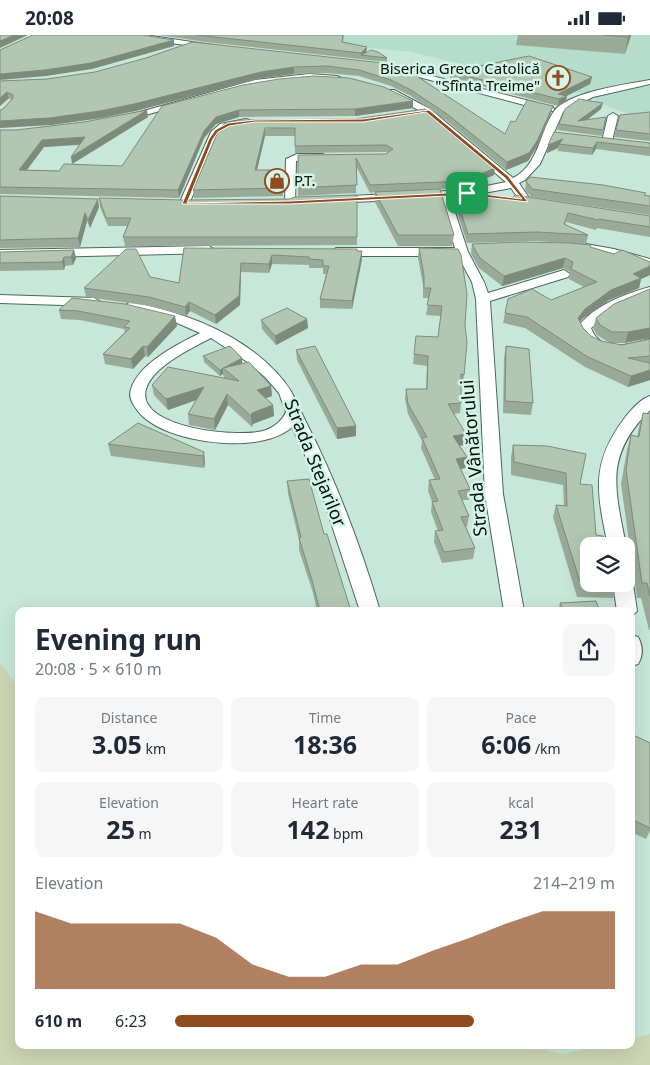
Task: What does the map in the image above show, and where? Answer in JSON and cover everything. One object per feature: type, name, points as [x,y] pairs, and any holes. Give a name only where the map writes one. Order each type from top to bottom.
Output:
[{"type":"street","points":[[130,35],[219,48]]},
{"type":"street","points":[[170,52],[191,44]]},
{"type":"street","points":[[375,64],[559,111]]},
{"type":"street","points":[[113,119],[155,110],[231,88],[282,78],[317,76],[348,80]]},
{"type":"street","points":[[319,201],[467,193],[498,188],[513,183],[530,171],[554,135],[559,111],[571,103],[590,96],[650,82]]},
{"type":"street","points":[[384,89],[412,101],[427,111],[513,183],[526,201]]},
{"type":"street","points":[[413,113],[427,111]]},
{"type":"street","points":[[606,141],[613,116]]},
{"type":"street","points":[[184,204],[216,131],[232,123],[255,121]]},
{"type":"street","points":[[290,203],[291,159],[296,157],[332,157]]},
{"type":"street","points":[[467,193],[540,203]]},
{"type":"street","name":"Strada Vânătorului","points":[[444,194],[483,299],[494,493],[513,607]]},
{"type":"street","points":[[570,246],[614,253],[650,263]]},
{"type":"street","points":[[0,254],[218,250]]},
{"type":"street","points":[[325,251],[465,250]]},
{"type":"street","points":[[483,299],[564,274]]},
{"type":"street","points":[[650,291],[598,315],[589,321],[584,328],[586,335],[593,342],[611,349],[628,350],[650,343]]},
{"type":"street","name":"Strada Stejarilor","points":[[0,299],[110,303],[173,317],[212,333],[246,355],[275,379],[290,400],[293,413],[319,467],[369,607]]},
{"type":"street","points":[[212,333],[161,362],[144,381],[138,394],[139,403],[149,416],[175,429],[230,438],[273,432],[284,426],[293,413]]},
{"type":"street","points":[[615,537],[607,489],[608,461],[616,441],[640,410],[650,401]]},
{"type":"street","points":[[624,592],[626,607]]},
{"type":"shaded area","points":[[211,35],[242,35],[222,45],[195,43]]},
{"type":"shaded area","points":[[242,35],[650,35],[650,114],[638,118],[600,103],[590,96],[412,52]]},
{"type":"shaded area","points":[[0,662],[15,683],[15,1049],[543,1049],[563,1054],[584,1049],[635,1049],[635,1038],[650,1034],[650,1065],[0,1065]]},
{"type":"building","points":[[0,35],[14,35],[0,41]]},
{"type":"building","points":[[33,35],[142,35],[174,40],[91,63],[0,74],[0,50]]},
{"type":"building","points":[[197,35],[343,35],[342,42],[367,47],[361,53]]},
{"type":"building","points":[[603,35],[629,35],[628,37]]},
{"type":"building","points":[[192,42],[383,63],[406,69],[505,134],[511,121],[515,122],[527,100],[553,106],[537,141],[529,153],[507,162],[447,114],[411,90],[391,80],[359,70],[327,66],[294,67],[261,72],[100,111],[49,118],[0,121],[0,110],[13,98],[13,95],[7,92],[0,98],[0,81],[47,79],[95,72],[146,58]]},
{"type":"building","points":[[371,50],[378,52],[387,58],[361,55]]},
{"type":"building","points":[[529,56],[592,77],[558,94],[567,96],[559,99],[450,72]]},
{"type":"building","points":[[314,76],[349,78],[384,87],[413,101],[355,109],[239,110],[216,117],[204,131],[178,190],[0,187],[0,130],[16,130],[84,122],[147,110],[71,157],[85,137],[42,140],[19,170],[59,171],[64,164],[122,166],[162,106],[243,85]]},
{"type":"building","points":[[579,99],[603,103],[578,121],[606,117],[603,130],[559,124],[565,109]]},
{"type":"building","points":[[425,109],[495,168],[464,181],[370,185],[356,158],[357,185],[298,188],[298,155],[386,154],[393,149],[386,145],[295,146],[295,128],[265,128],[255,170],[283,170],[283,188],[193,190],[217,134],[224,124],[240,120],[355,119]]},
{"type":"building","points":[[650,112],[650,134],[616,130],[620,115]]},
{"type":"building","points":[[554,132],[650,143],[650,148],[597,142],[593,148],[559,144],[563,139],[548,145]]},
{"type":"building","points":[[530,177],[603,185],[646,193],[644,195],[650,196],[650,206],[532,189],[526,181]]},
{"type":"building","points":[[440,189],[454,235],[398,235],[375,192]]},
{"type":"building","points":[[454,191],[512,198],[515,195],[650,216],[650,227],[598,220],[568,213],[564,224],[588,235],[537,232],[468,234]]},
{"type":"building","points":[[357,195],[357,237],[123,237],[131,218],[106,218],[99,198],[183,200],[289,199],[295,197]]},
{"type":"building","points":[[0,196],[98,199],[88,220],[85,213],[78,238],[0,240]]},
{"type":"building","points":[[520,242],[591,245],[590,247],[614,254],[622,250],[650,262],[650,266],[633,274],[641,278],[611,290],[585,309],[578,318],[583,328],[591,336],[601,341],[622,345],[650,339],[650,356],[628,358],[650,363],[650,370],[631,376],[588,357],[527,317],[505,313],[508,299],[532,289],[551,300],[597,282],[571,269],[573,262],[565,258],[504,276],[480,258],[472,244]]},
{"type":"building","points":[[184,248],[357,249],[357,251],[362,251],[352,301],[320,299],[329,266],[323,266],[323,260],[309,259],[309,257],[272,255],[269,264],[241,263],[239,296],[215,315],[189,302],[185,307],[149,297],[84,288],[126,249],[136,249],[150,277],[179,283]]},
{"type":"building","points":[[419,248],[458,249],[461,255],[467,294],[465,325],[467,343],[464,375],[461,374],[461,403],[448,404],[466,434],[453,436],[467,457],[456,459],[470,489],[458,491],[469,516],[461,517],[475,548],[444,552],[435,531],[443,530],[432,502],[438,501],[429,480],[440,479],[422,438],[427,437],[408,404],[406,389],[427,389],[428,356],[414,354],[416,336],[438,337],[442,306],[427,305],[431,288],[424,288],[424,275]]},
{"type":"building","points":[[74,250],[71,257],[64,257],[62,262],[0,263],[0,252]]},
{"type":"building","points":[[650,289],[650,328],[628,332],[612,332],[600,325],[596,318],[614,304]]},
{"type":"building","points":[[72,298],[125,304],[175,316],[147,347],[143,346],[131,359],[103,354],[130,328],[124,327],[130,321],[78,311],[59,310]]},
{"type":"building","points":[[287,308],[307,319],[275,336],[261,320]]},
{"type":"building","points":[[230,346],[242,358],[220,370],[203,356]]},
{"type":"building","points":[[315,346],[356,426],[337,428],[296,350]]},
{"type":"building","points":[[506,346],[529,349],[533,403],[505,401]]},
{"type":"building","points":[[249,362],[271,386],[257,390],[273,405],[252,413],[251,416],[227,394],[214,419],[188,414],[204,387],[166,399],[152,385],[168,367],[239,381],[223,368]]},
{"type":"building","points":[[643,413],[650,414],[650,596],[647,583],[642,583],[626,470],[631,435],[639,437]]},
{"type":"building","points":[[138,423],[204,452],[203,456],[108,444]]},
{"type":"building","points":[[513,445],[547,446],[586,454],[580,484],[592,485],[596,535],[604,537],[580,537],[580,582],[556,505],[567,506],[566,473],[514,462]]},
{"type":"building","points":[[309,479],[324,534],[327,534],[350,607],[319,607],[299,538],[301,537],[287,481]]},
{"type":"building","points":[[596,601],[598,607],[562,607],[560,603]]},
{"type":"building","points":[[635,736],[650,743],[650,828],[635,821]]},
{"type":"place","name":"Biserica Greco Catolică \"Sfînta Treime\"","points":[[558,78]]},
{"type":"place","name":"P.T.","points":[[277,181]]},
{"type":"route","points":[[427,111],[507,177],[526,201],[467,193],[290,203],[184,204],[211,139],[220,128],[239,122],[255,121],[363,121],[427,111]]}]
